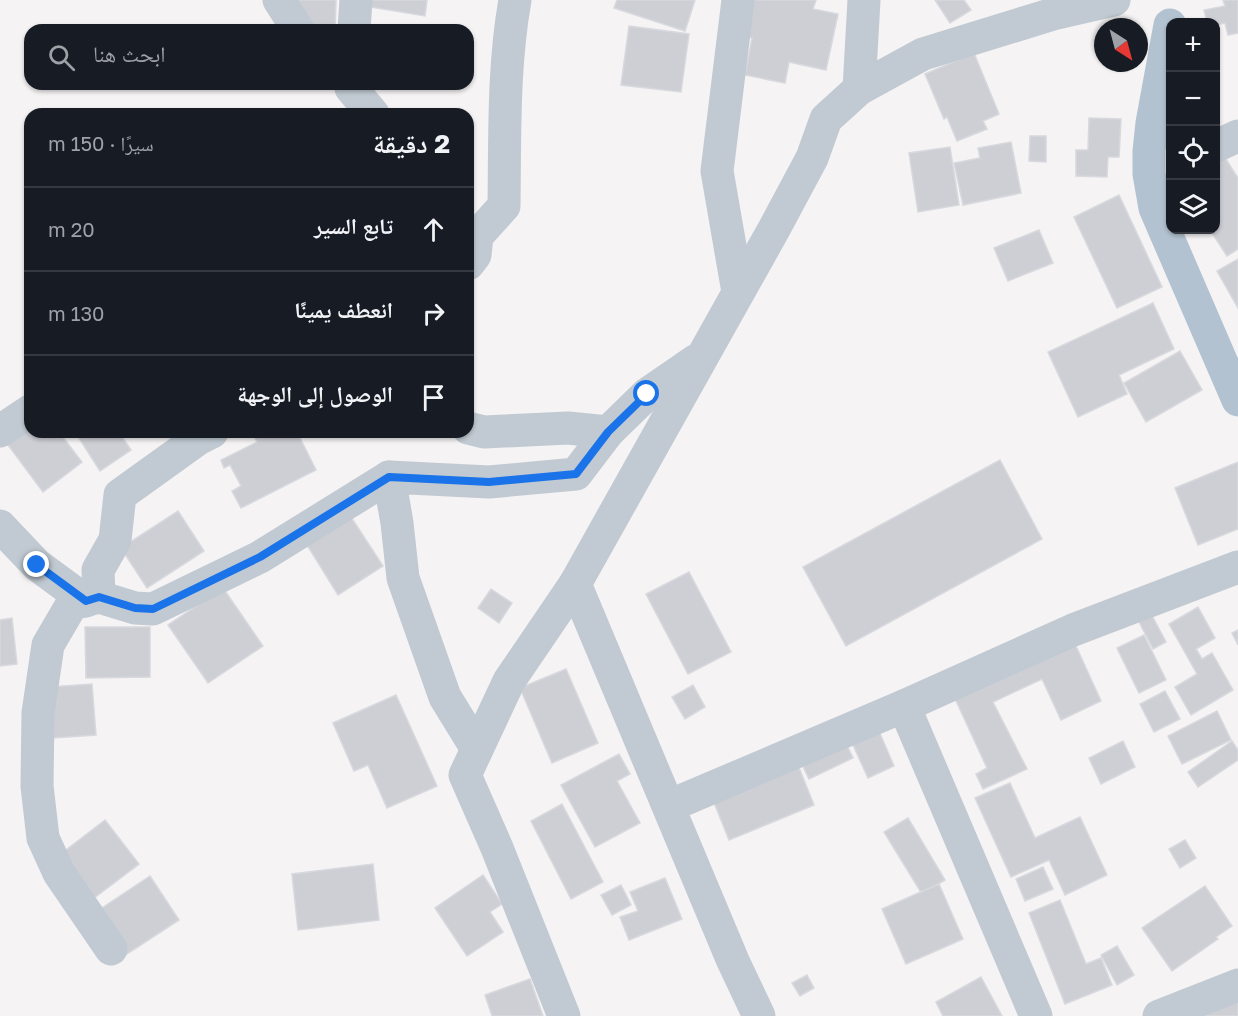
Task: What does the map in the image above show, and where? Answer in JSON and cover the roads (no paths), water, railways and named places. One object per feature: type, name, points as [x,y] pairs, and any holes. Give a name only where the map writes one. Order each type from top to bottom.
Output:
[{"type":"main road","points":[[1172,18],[1175,0]]},
{"type":"main road","points":[[1166,50],[1152,123],[1160,170],[1155,208],[1238,400]]},
{"type":"street","points":[[279,0],[294,24]]},
{"type":"street","points":[[354,24],[356,0]]},
{"type":"street","points":[[474,239],[504,206],[505,108],[511,20],[515,0]]},
{"type":"street","points":[[738,0],[717,171],[738,292]]},
{"type":"street","points":[[859,89],[864,0]]},
{"type":"street","points":[[564,1016],[497,848],[465,775],[509,681],[575,584],[812,158],[826,119],[859,89],[923,54],[1053,14],[1114,0]]},
{"type":"street","points":[[353,90],[368,108]]},
{"type":"street","points":[[1220,144],[1238,136]]},
{"type":"street","points":[[0,526],[37,565],[92,599],[135,608],[153,609],[260,557],[389,477],[489,482],[576,474],[608,432],[647,394],[701,357]]},
{"type":"street","points":[[0,431],[24,415]]},
{"type":"street","points":[[474,430],[483,432],[568,428],[608,432]]},
{"type":"street","points":[[92,599],[98,570],[116,540],[120,495],[200,438]]},
{"type":"street","points":[[389,477],[403,578],[445,697],[477,749]]},
{"type":"street","points":[[669,806],[904,706],[1073,630],[1238,567]]},
{"type":"street","points":[[575,584],[733,961],[759,1016]]},
{"type":"street","points":[[92,599],[72,604],[48,645],[38,714],[37,786],[43,838],[59,873],[111,949]]},
{"type":"street","points":[[904,706],[1036,1016]]},
{"type":"street","points":[[1159,1016],[1238,985]]}]
